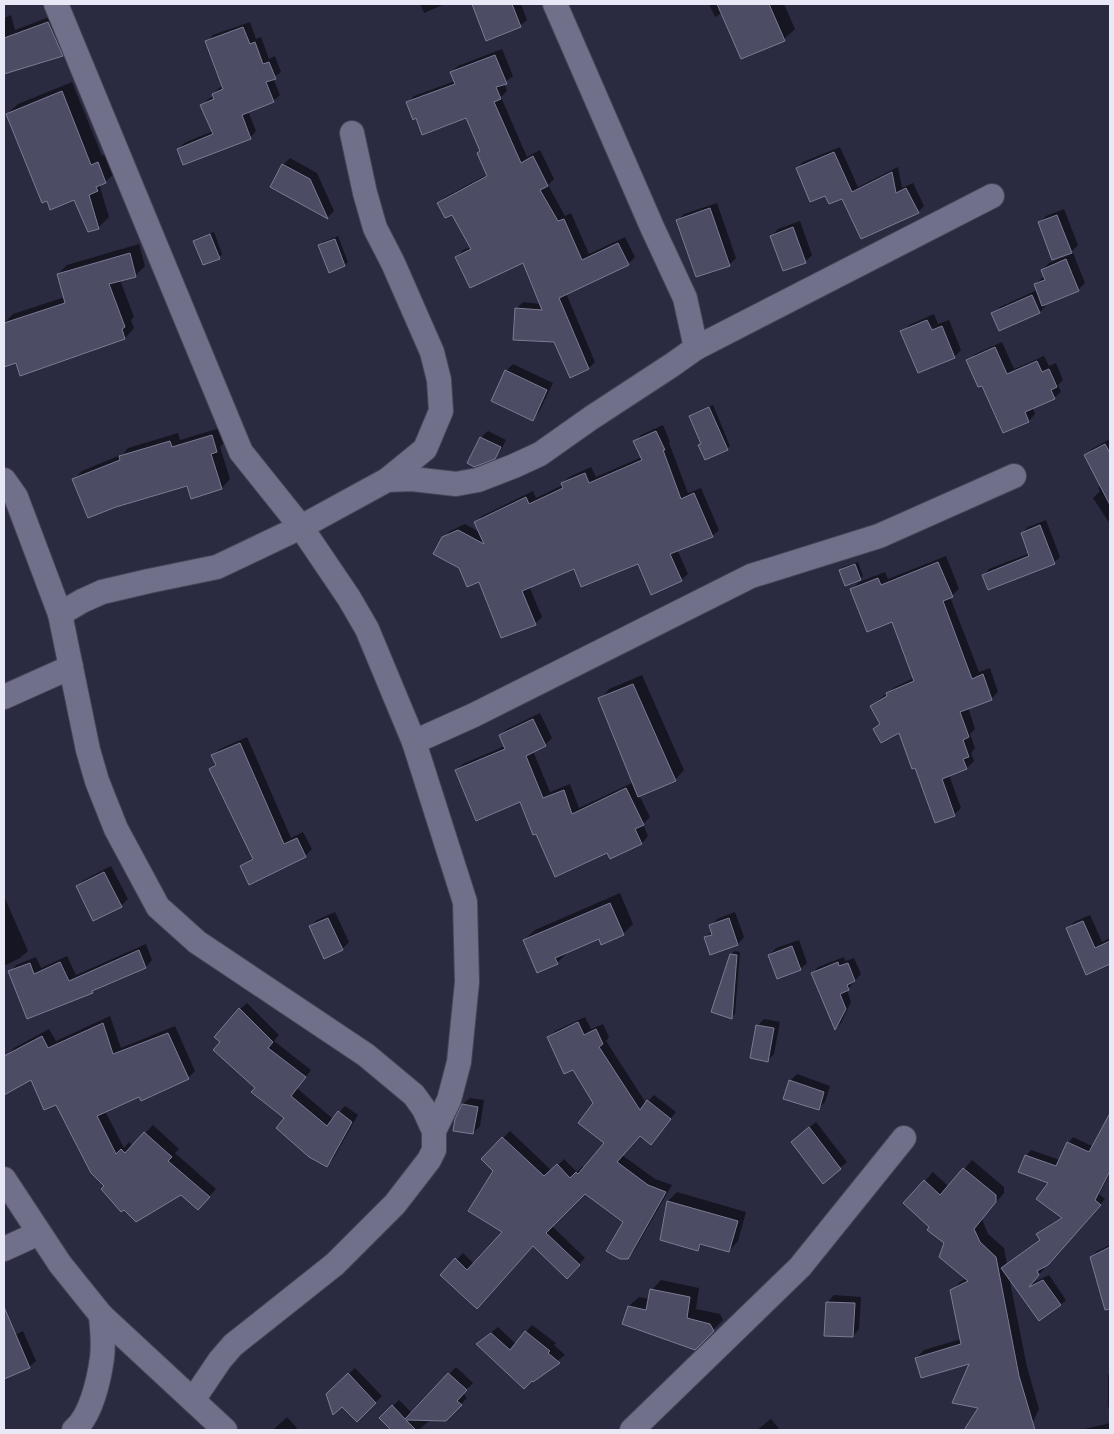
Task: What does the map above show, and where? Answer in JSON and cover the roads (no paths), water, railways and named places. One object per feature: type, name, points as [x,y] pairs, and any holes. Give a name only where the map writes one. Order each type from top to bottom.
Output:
[{"type":"street","points":[[56,4],[241,452],[301,527],[348,598],[366,629],[414,742],[465,902],[467,982],[459,1062],[449,1100],[434,1131]]},
{"type":"street","points":[[555,4],[685,298],[696,348]]},
{"type":"street","points":[[60,614],[102,592],[217,567],[301,527],[387,480],[425,449],[441,411],[440,380],[432,352],[393,263],[375,228],[365,193],[352,132]]},
{"type":"street","points":[[387,480],[412,479],[456,484],[478,480],[540,454],[696,348],[992,196]]},
{"type":"street","points":[[414,742],[474,715],[752,576],[879,536],[1014,476]]},
{"type":"street","points":[[4,480],[16,497],[60,614],[88,750],[97,781],[116,828],[158,907],[197,942],[366,1055],[414,1095],[424,1109],[434,1131],[434,1150],[429,1160],[395,1204],[336,1264],[233,1345],[214,1367],[193,1400]]},
{"type":"street","points":[[4,697],[71,667]]},
{"type":"street","points":[[632,1430],[800,1268],[904,1138]]},
{"type":"street","points":[[4,1179],[60,1264],[102,1315],[225,1430]]},
{"type":"street","points":[[4,1249],[40,1233]]},
{"type":"street","points":[[74,1430],[82,1424],[88,1412],[102,1357],[102,1315]]},
{"type":"street","points":[[102,1357],[132,1343]]}]
